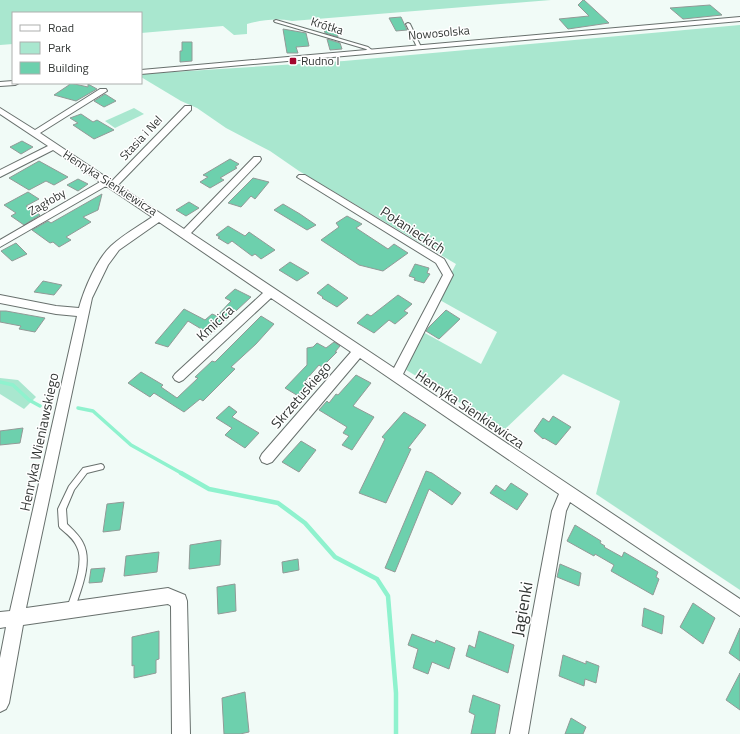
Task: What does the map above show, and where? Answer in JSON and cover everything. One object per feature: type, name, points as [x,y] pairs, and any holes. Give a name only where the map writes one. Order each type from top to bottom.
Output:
[{"type":"street","name":"Nowosolska","points":[[142,72],[740,19]]},
{"type":"street","points":[[0,84],[12,83]]},
{"type":"street","points":[[35,133],[103,91]]},
{"type":"street","name":"Stasia i Nel","points":[[110,183],[118,181],[188,108]]},
{"type":"street","name":"Henryka Sienkiewicza","points":[[2,114],[35,133],[160,216],[184,234],[358,352],[396,376],[740,608]]},
{"type":"street","points":[[0,174],[54,146]]},
{"type":"street","points":[[184,234],[257,159]]},
{"type":"street","name":"Połanieckich","points":[[302,177],[440,261],[448,275],[396,376]]},
{"type":"street","name":"Zagłoby","points":[[0,244],[110,183]]},
{"type":"street","name":"Henryka Wieniawskiego","points":[[0,703],[16,617],[87,298],[103,264],[115,248],[160,216]]},
{"type":"street","name":"Kmicica","points":[[179,377],[271,292]]},
{"type":"street","points":[[0,299],[56,310],[84,313]]},
{"type":"street","name":"Skrzetuskiego","points":[[267,458],[358,352]]},
{"type":"street","name":"Jagienki","points":[[519,734],[559,511],[567,492]]},
{"type":"street","points":[[0,620],[168,596],[179,601],[181,734]]},
{"type":"lane","name":"Krótka","points":[[276,20],[367,48],[371,51]]},
{"type":"lane","points":[[408,24],[420,47]]},
{"type":"lane","points":[[71,610],[80,579],[84,553],[76,538],[63,526],[62,509],[71,488],[85,470],[101,467]]},
{"type":"green space","points":[[0,0],[551,0],[292,21],[258,21],[247,24],[247,34],[234,35],[223,26],[142,33],[142,12],[12,12],[12,44],[0,45]]},
{"type":"green space","points":[[740,25],[740,590],[596,494],[620,401],[563,374],[503,431],[403,368],[423,332],[481,364],[497,332],[438,299],[456,264],[299,171],[270,151],[226,128],[197,108],[181,101],[142,78],[142,74],[344,61]]},
{"type":"green space","points":[[134,108],[144,114],[115,128],[105,121]]},
{"type":"green space","points":[[0,378],[18,380],[36,397],[24,409],[0,394]]},
{"type":"building","points":[[583,0],[609,23],[568,29],[559,19],[589,16],[578,5]]},
{"type":"building","points":[[710,5],[722,15],[683,19],[670,8]]},
{"type":"building","points":[[401,17],[407,30],[396,31],[389,18]]},
{"type":"building","points":[[336,28],[338,37],[325,33],[324,29]]},
{"type":"building","points":[[283,29],[306,33],[309,46],[296,47],[298,53],[287,53]]},
{"type":"building","points":[[327,39],[340,43],[342,49],[330,50]]},
{"type":"building","points":[[182,42],[192,42],[192,61],[180,62]]},
{"type":"building","points":[[74,84],[88,87],[88,84],[97,89],[76,101],[54,95],[69,85]]},
{"type":"building","points":[[105,94],[116,101],[104,107],[94,101]]},
{"type":"building","points":[[81,114],[93,122],[97,120],[114,130],[94,139],[73,125],[78,123],[70,118]]},
{"type":"building","points":[[22,141],[33,147],[21,154],[10,147]]},
{"type":"building","points":[[230,159],[239,164],[235,167],[237,168],[220,178],[224,180],[210,188],[200,182],[208,177],[203,175]]},
{"type":"building","points":[[39,161],[68,177],[54,185],[46,181],[29,190],[9,178]]},
{"type":"building","points":[[253,178],[269,182],[255,199],[251,196],[241,207],[228,203]]},
{"type":"building","points":[[78,179],[88,184],[78,191],[67,185]]},
{"type":"building","points":[[28,192],[39,199],[26,206],[40,215],[24,225],[11,216],[16,213],[4,205]]},
{"type":"building","points":[[102,194],[98,210],[83,217],[91,222],[66,237],[71,240],[59,247],[53,242],[50,243],[32,230],[48,221],[51,223]]},
{"type":"building","points":[[189,202],[199,208],[186,216],[176,210]]},
{"type":"building","points":[[283,204],[316,225],[307,230],[274,210]]},
{"type":"building","points":[[347,216],[362,224],[356,228],[388,249],[394,244],[408,253],[383,271],[359,265],[321,240],[339,227],[336,223]]},
{"type":"building","points":[[228,226],[245,236],[249,232],[275,250],[261,259],[255,254],[252,256],[232,241],[228,244],[216,235]]},
{"type":"building","points":[[16,243],[27,254],[12,261],[1,251]]},
{"type":"building","points":[[290,262],[309,273],[297,281],[279,270]]},
{"type":"building","points":[[415,264],[429,268],[427,273],[430,274],[424,283],[414,280],[415,278],[409,276]]},
{"type":"building","points":[[43,281],[62,285],[54,295],[34,292]]},
{"type":"building","points":[[328,284],[348,298],[337,307],[322,298],[323,297],[317,293]]},
{"type":"building","points":[[235,289],[251,297],[209,336],[203,330],[188,321],[168,347],[155,343],[184,309],[205,320],[212,314],[217,316],[231,301],[225,298]]},
{"type":"building","points":[[398,295],[412,304],[404,311],[408,313],[395,324],[389,320],[374,333],[357,323],[367,314],[371,316]]},
{"type":"building","points":[[446,310],[460,319],[439,339],[426,331]]},
{"type":"building","points":[[0,311],[45,318],[35,332],[19,329],[21,326],[0,322]]},
{"type":"building","points":[[261,316],[274,324],[256,344],[231,367],[235,369],[203,401],[200,399],[184,412],[154,393],[150,397],[128,383],[141,372],[163,385],[161,387],[177,398],[198,378],[195,377],[212,361],[215,362]]},
{"type":"building","points":[[334,342],[340,346],[335,352],[337,352],[322,367],[319,365],[305,381],[311,385],[300,397],[285,388],[307,365],[307,348],[313,347],[317,343],[326,348]]},
{"type":"building","points":[[356,375],[371,383],[353,406],[374,417],[352,450],[342,445],[349,436],[343,433],[347,427],[319,410],[327,401],[329,403],[336,394],[338,395]]},
{"type":"building","points":[[229,406],[237,412],[232,417],[259,433],[245,448],[225,435],[232,428],[216,418]]},
{"type":"building","points":[[404,412],[426,425],[408,448],[411,449],[386,503],[359,493],[385,439],[382,437]]},
{"type":"building","points":[[553,416],[571,427],[556,445],[544,438],[543,439],[534,431],[543,418],[549,422]]},
{"type":"building","points":[[23,428],[20,443],[0,445],[0,431]]},
{"type":"building","points":[[301,441],[316,450],[299,472],[282,462]]},
{"type":"building","points":[[426,471],[432,473],[461,493],[452,505],[429,489],[395,572],[385,568]]},
{"type":"building","points":[[511,483],[528,494],[517,510],[490,493],[496,485],[505,491]]},
{"type":"building","points":[[124,502],[120,530],[103,532],[107,504]]},
{"type":"building","points":[[575,525],[601,541],[600,543],[605,546],[604,547],[622,557],[624,552],[658,572],[656,577],[659,579],[653,595],[611,571],[614,565],[567,541]]},
{"type":"building","points":[[221,540],[220,565],[189,569],[190,545]]},
{"type":"building","points":[[159,552],[157,572],[124,576],[126,556]]},
{"type":"building","points":[[298,559],[299,570],[283,573],[282,562]]},
{"type":"building","points":[[560,564],[581,573],[579,586],[557,577]]},
{"type":"building","points":[[105,568],[102,582],[89,583],[91,569]]},
{"type":"building","points":[[235,584],[236,611],[218,614],[217,587]]},
{"type":"building","points":[[693,603],[715,618],[703,644],[680,627]]},
{"type":"building","points":[[644,608],[664,616],[662,634],[642,626]]},
{"type":"building","points":[[740,628],[740,661],[729,653]]},
{"type":"building","points":[[159,631],[159,659],[156,660],[156,673],[134,678],[134,665],[132,666],[132,637]]},
{"type":"building","points":[[479,631],[514,645],[508,673],[466,656],[469,645],[475,648]]},
{"type":"building","points":[[412,634],[435,643],[436,640],[455,648],[449,669],[432,662],[428,674],[413,668],[418,649],[408,645]]},
{"type":"building","points":[[563,655],[586,664],[586,661],[599,666],[596,683],[585,679],[584,686],[559,676]]},
{"type":"building","points":[[740,673],[740,710],[726,700]]},
{"type":"building","points":[[245,692],[249,732],[240,734],[224,734],[222,698]]},
{"type":"building","points":[[473,695],[500,705],[495,734],[471,734],[475,715],[469,712]]},
{"type":"building","points":[[571,718],[586,727],[583,734],[565,734]]},
{"type":"waterway","points":[[0,382],[13,385],[29,400],[40,406]]},
{"type":"waterway","points":[[78,408],[93,411],[131,445],[183,474]]},
{"type":"waterway","points":[[181,473],[209,489],[278,503],[305,523],[335,557],[377,579],[388,596],[396,693],[396,734]]},
{"type":"place","name":"Rudno I","points":[[293,61]]}]
